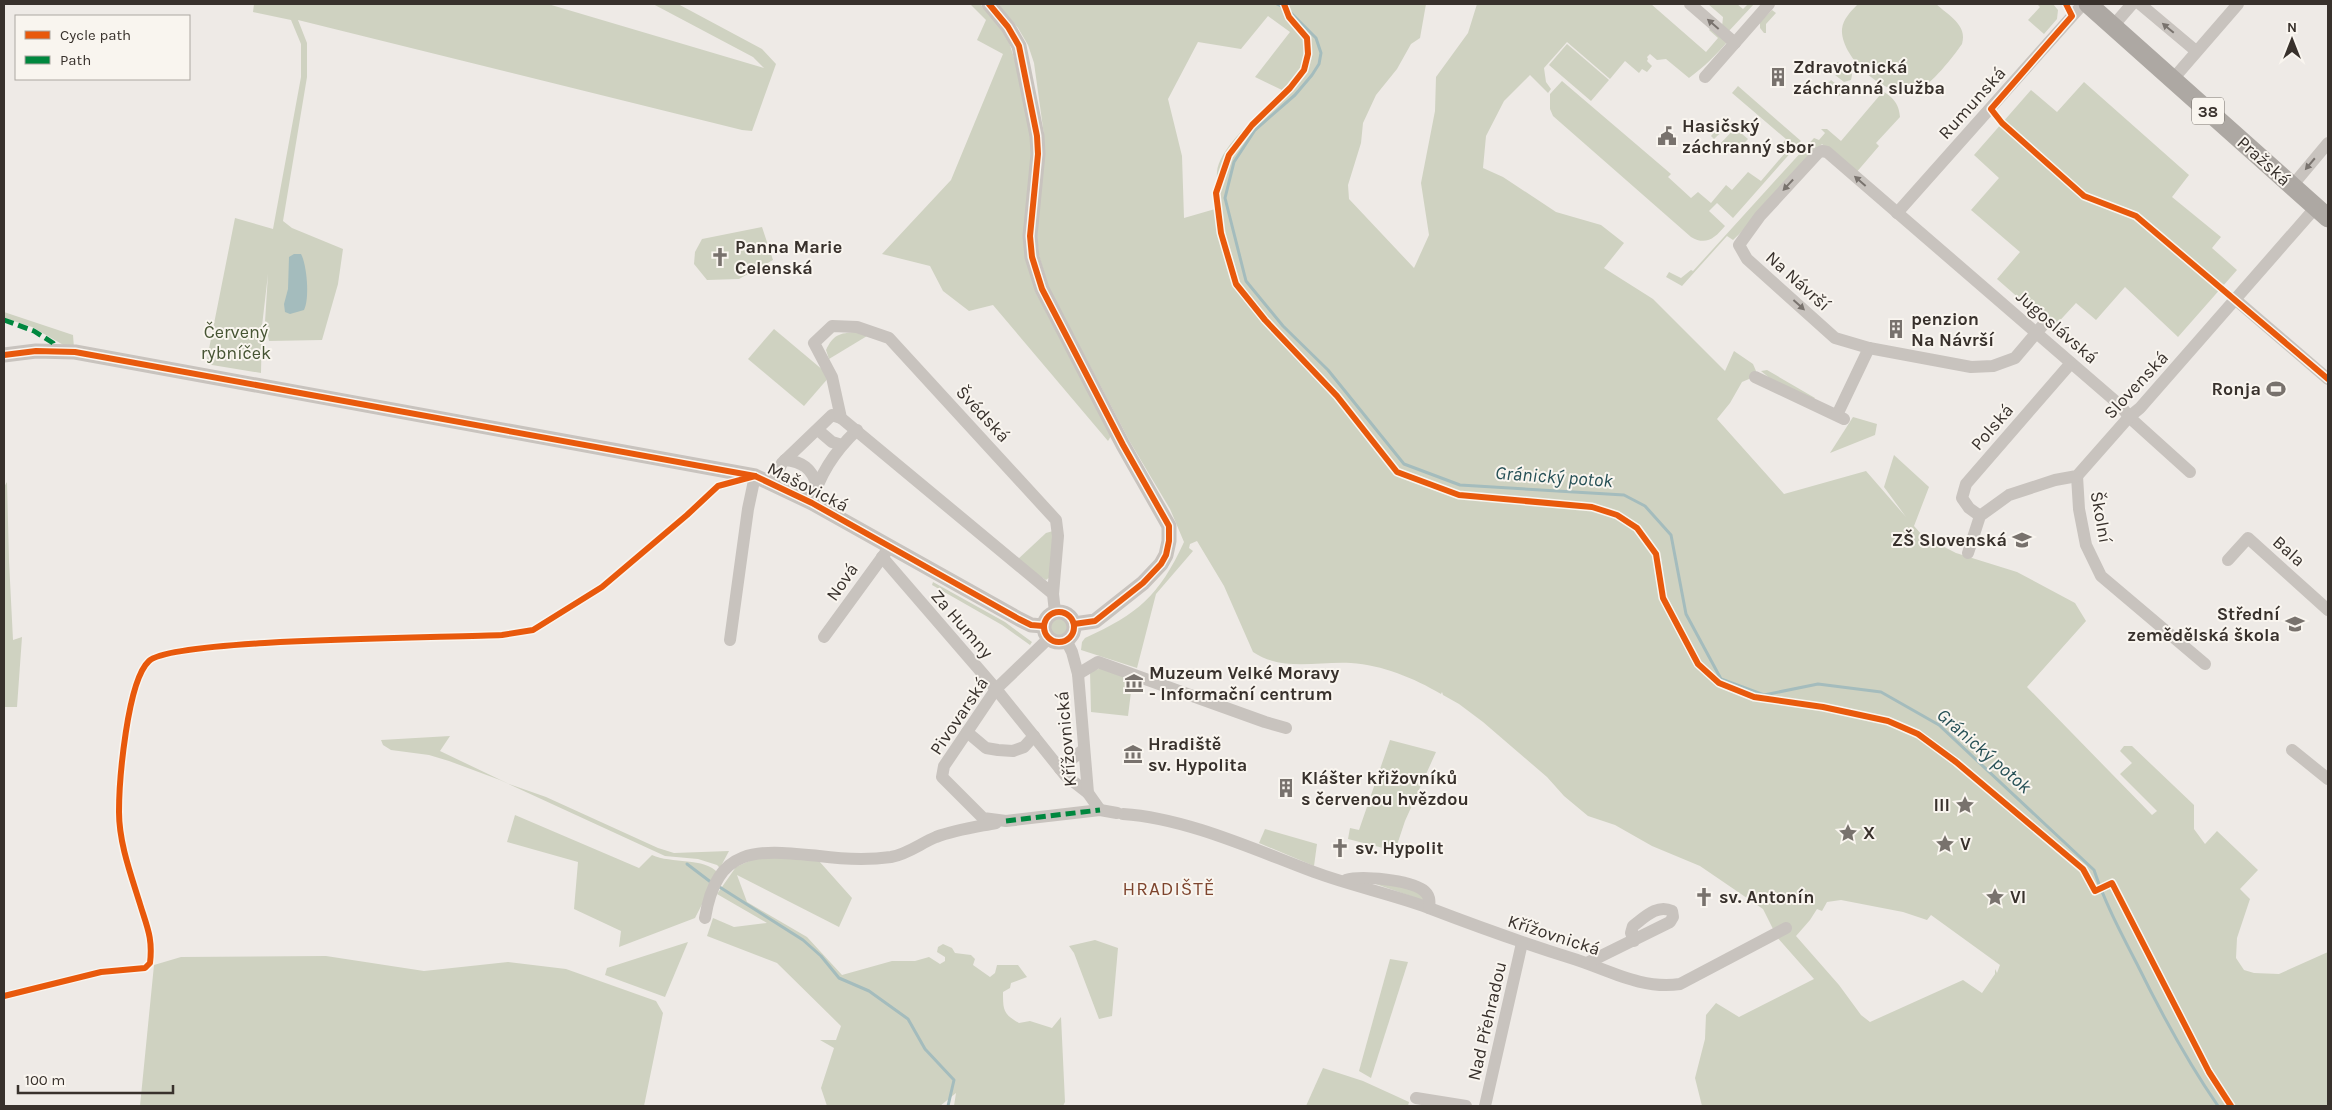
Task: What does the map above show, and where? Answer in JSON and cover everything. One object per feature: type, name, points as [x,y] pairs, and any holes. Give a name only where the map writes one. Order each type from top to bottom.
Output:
[{"type":"main road","name":"Pražská","points":[[2088,4],[2322,213]]},
{"type":"street","points":[[988,4],[1014,35],[1022,56],[1038,136],[1030,236],[1032,257],[1042,289],[1169,526],[1170,541],[1166,555],[1161,564],[1143,583],[1095,621],[1074,624]]},
{"type":"street","points":[[1690,4],[1735,43]]},
{"type":"street","points":[[1705,77],[1769,4]]},
{"type":"street","name":"Rumunská","points":[[1897,213],[2083,4]]},
{"type":"street","points":[[2113,26],[2132,4]]},
{"type":"street","points":[[2140,4],[2196,51]]},
{"type":"street","points":[[2173,79],[2238,4]]},
{"type":"street","points":[[2292,186],[2328,143]]},
{"type":"street","name":"Na Návrší","points":[[1897,213],[1827,152],[1822,151],[1760,216],[1739,245],[1747,259],[1835,338],[1869,348],[1971,367],[1993,366],[2014,358],[2040,328]]},
{"type":"street","name":"Jugoslávská","points":[[1897,213],[2040,328],[2072,363],[2121,406],[2129,417],[2190,472]]},
{"type":"street","name":"Slovenská","points":[[2078,476],[2236,300],[2322,213]]},
{"type":"street","points":[[2236,300],[2328,379]]},
{"type":"street","name":"Švédská","points":[[841,418],[832,377],[814,343],[832,326],[857,328],[889,338],[1056,520],[1058,536],[1053,594]]},
{"type":"street","points":[[1755,377],[1841,417],[1869,348]]},
{"type":"street","name":"Mašovická","points":[[4,355],[36,351],[75,352],[756,476],[812,504],[885,552],[1046,632],[1057,642],[1069,646]]},
{"type":"street","name":"Polská","points":[[1980,516],[1969,508],[1962,498],[1966,484],[2072,363]]},
{"type":"street","points":[[773,483],[785,460],[832,415],[841,418],[1053,594],[1055,612]]},
{"type":"street","points":[[818,430],[832,442],[842,445]]},
{"type":"street","points":[[812,504],[817,485],[842,445],[857,430]]},
{"type":"street","points":[[785,460],[801,462],[813,474],[817,485]]},
{"type":"street","name":"Mašovická","points":[[730,640],[748,509],[756,476]]},
{"type":"street","points":[[1968,553],[1980,516],[2009,495],[2055,480],[2078,476]]},
{"type":"street","name":"Školní","points":[[2078,476],[2079,509],[2086,545],[2101,576],[2205,664]]},
{"type":"street","name":"Bala","points":[[2228,560],[2248,538],[2328,610]]},
{"type":"street","name":"Nová","points":[[824,637],[885,552]]},
{"type":"street","name":"Za Humny","points":[[885,552],[1060,769],[1088,793]]},
{"type":"street","points":[[1046,632],[1047,617],[1055,612],[1066,613],[1074,624],[1069,646],[1098,662],[1286,728]]},
{"type":"street","name":"Pivovarská","points":[[1046,632],[996,689],[944,766],[942,777],[983,818],[1006,821],[1100,810]]},
{"type":"street","name":"Křížovnická","points":[[1069,646],[1078,674],[1088,793],[1100,810],[1164,820],[1344,881],[1354,878],[1368,878],[1416,887],[1428,895],[1430,900],[1429,908],[1522,943],[1587,963],[1634,982],[1680,984],[1786,928]]},
{"type":"street","points":[[1078,674],[1098,662]]},
{"type":"street","points":[[967,732],[986,748],[1012,751],[1024,748],[1034,736]]},
{"type":"street","points":[[1060,769],[1084,749]]},
{"type":"street","points":[[2292,750],[2328,779]]},
{"type":"street","points":[[705,918],[711,889],[721,874],[741,858],[762,852],[834,858],[890,857],[903,854],[939,836],[1006,821]]},
{"type":"street","points":[[1587,963],[1634,941]]},
{"type":"street","name":"Nad Přehradou","points":[[1485,1106],[1522,943]]},
{"type":"street","points":[[1416,1098],[1466,1106]]},
{"type":"green space","name":"Červený rybníček","points":[[254,4],[548,4],[764,68],[753,57],[653,4],[678,4],[762,49],[776,64],[752,131],[298,20],[307,43],[307,77],[283,221],[292,228],[343,249],[338,284],[322,340],[269,341],[265,322],[268,274],[262,326],[261,373],[206,364],[235,218],[273,229],[301,77],[301,44],[291,20],[253,12]]},
{"type":"green space","points":[[970,4],[980,4],[994,18],[1009,42],[1015,61],[1031,137],[1035,291],[1111,436],[1108,441],[993,305],[969,311],[943,291],[930,266],[882,254],[951,180],[1003,54],[977,40],[986,20]]},
{"type":"green space","points":[[998,4],[1426,4],[1420,38],[1411,44],[1397,69],[1376,95],[1363,123],[1361,143],[1348,185],[1349,199],[1414,268],[1429,235],[1421,183],[1435,111],[1436,77],[1468,33],[1477,4],[1651,4],[1706,52],[1718,38],[1709,30],[1712,27],[1728,41],[1710,61],[1689,78],[1666,59],[1657,60],[1650,54],[1647,57],[1647,61],[1652,66],[1647,72],[1642,69],[1639,73],[1625,61],[1610,79],[1567,42],[1544,68],[1546,82],[1551,89],[1548,93],[1530,75],[1504,101],[1486,136],[1483,168],[1503,177],[1556,212],[1601,225],[1624,243],[1604,268],[1653,299],[1725,371],[1734,351],[1753,364],[1756,371],[1749,379],[1742,382],[1730,403],[1717,419],[1784,494],[1866,471],[1906,517],[1884,487],[1894,455],[1929,487],[1914,526],[1923,536],[1956,553],[2017,572],[2075,603],[2086,621],[2027,687],[2152,815],[2157,811],[2120,774],[2132,763],[2120,751],[2124,746],[2132,746],[2194,805],[2194,829],[2205,844],[2217,831],[2258,870],[2240,889],[2250,899],[2237,938],[2236,958],[2244,970],[2254,973],[2279,974],[2328,952],[2328,1106],[1702,1106],[1695,1078],[1705,1039],[1706,1015],[1716,1003],[1739,1017],[1814,979],[1777,937],[1763,909],[1700,866],[1652,846],[1615,825],[1588,816],[1564,796],[1547,777],[1483,722],[1443,695],[1442,692],[1441,694],[1409,678],[1374,666],[1351,663],[1288,664],[1264,658],[1253,652],[1224,586],[1197,541],[1190,544],[1189,548],[1193,551],[1156,594],[1137,668],[1081,650],[1082,642],[1085,638],[1133,611],[1156,590],[1175,561],[1184,542],[1170,509],[1130,442],[1048,286],[1039,255],[1037,236],[1044,135],[1034,63],[1028,45],[1018,28]],"holes":[[[1268,16],[1290,32],[1255,77],[1284,91],[1244,128],[1220,162],[1217,181],[1222,207],[1184,218],[1182,156],[1168,99],[1198,42],[1241,49]],[[1841,900],[1903,912],[1927,920],[1931,915],[2000,965],[1997,973],[1995,969],[1995,974],[1982,993],[1963,980],[1870,1022],[1861,1015],[1839,985],[1796,936],[1817,909],[1822,911],[1827,902]]]},
{"type":"green space","points":[[1708,4],[1737,4],[1743,9],[1748,4],[1754,4],[1728,32],[1722,27],[1723,17]]},
{"type":"green space","points":[[1858,4],[1936,4],[1960,26],[1963,37],[1962,44],[1941,70],[1923,88],[1917,91],[1906,92],[1893,90],[1868,75],[1857,64],[1844,40],[1842,29],[1844,22]]},
{"type":"green space","points":[[2037,4],[2053,4],[2058,10],[2057,19],[2044,34],[2028,20],[2040,7]]},
{"type":"green space","points":[[1772,10],[1776,13],[1766,24],[1766,33],[1764,33],[1760,28],[1760,22]]},
{"type":"green space","points":[[1567,44],[1609,80],[1591,101],[1549,65]]},
{"type":"green space","points":[[1835,62],[1849,66],[1852,72],[1851,80],[1844,82],[1835,75],[1842,68]]},
{"type":"green space","points":[[1831,80],[1841,88],[1842,93],[1839,96],[1826,86]]},
{"type":"green space","points":[[1562,81],[1671,174],[1668,177],[1691,198],[1698,192],[1711,203],[1726,185],[1732,190],[1748,172],[1761,181],[1785,153],[1779,148],[1786,139],[1732,93],[1738,86],[1801,141],[1733,218],[1717,203],[1709,211],[1725,226],[1718,234],[1706,241],[1696,240],[1553,116],[1550,109],[1550,94]]},
{"type":"green space","points":[[2084,82],[2189,175],[2172,197],[2221,237],[2212,248],[2237,270],[2178,337],[2125,287],[2096,320],[2076,303],[2053,328],[1997,279],[2020,252],[1971,210],[1999,178],[1974,155],[2031,90],[2057,112]]},
{"type":"green space","points":[[1873,86],[1895,101],[1900,117],[1876,143],[1879,146],[1855,174],[1822,144],[1754,220],[1733,240],[1727,236],[1682,286],[1666,277],[1669,272],[1681,278],[1691,270],[1693,271],[1814,138],[1819,140],[1825,133],[1821,129],[1827,129],[1841,141],[1880,95]]},
{"type":"green space","points":[[1726,119],[1730,124],[1714,139],[1711,136]]},
{"type":"green space","points":[[1735,128],[1748,139],[1733,155],[1720,144]]},
{"type":"green space","points":[[762,227],[773,260],[739,279],[707,280],[694,264],[695,252],[702,239]]},
{"type":"green space","points":[[4,312],[73,335],[74,348],[67,347],[32,327],[4,318]]},
{"type":"green space","points":[[774,329],[830,376],[804,406],[748,359]]},
{"type":"green space","points":[[856,332],[867,336],[829,359],[826,350],[834,338],[841,334]]},
{"type":"green space","points":[[1767,370],[1815,398],[1812,401],[1772,380],[1761,371]]},
{"type":"green space","points":[[1853,417],[1877,424],[1875,435],[1830,453]]},
{"type":"green space","points":[[7,482],[13,640],[22,637],[17,707],[4,707],[4,487]]},
{"type":"green space","points":[[1053,531],[1050,577],[1046,580],[1016,561],[1046,533]]},
{"type":"green space","points":[[933,582],[1005,622],[1032,642],[1030,645],[1002,625],[932,585]]},
{"type":"green space","points":[[1059,619],[1065,621],[1067,627],[1065,633],[1059,635],[1053,633],[1051,627],[1053,621]]},
{"type":"green space","points":[[1103,668],[1130,678],[1128,691],[1131,692],[1128,716],[1091,712],[1090,671]]},
{"type":"green space","points":[[450,736],[440,751],[509,784],[546,797],[658,848],[674,853],[729,851],[720,868],[717,865],[698,859],[665,856],[500,780],[429,755],[391,750],[383,745],[381,740]]},
{"type":"green space","points":[[1390,740],[1436,752],[1405,821],[1395,851],[1348,839],[1350,828],[1359,830]]},
{"type":"green space","points":[[515,815],[639,868],[652,855],[705,865],[718,873],[695,918],[619,947],[621,931],[574,909],[578,862],[507,842]]},
{"type":"green space","points":[[1265,829],[1317,844],[1314,866],[1259,843]]},
{"type":"green space","points":[[760,856],[819,861],[852,898],[839,927],[737,875],[747,902],[807,937],[842,975],[892,961],[915,961],[929,957],[940,964],[945,961],[945,957],[937,952],[938,947],[943,944],[952,948],[955,953],[971,955],[975,959],[973,965],[990,977],[995,973],[997,965],[1018,965],[1027,977],[1011,983],[1010,988],[1003,992],[1005,1011],[1019,1023],[1030,1021],[1052,1028],[1061,1017],[1065,1102],[1063,1106],[954,1106],[956,1093],[940,1106],[827,1106],[821,1088],[834,1048],[820,1040],[836,1040],[841,1026],[777,963],[707,936],[713,918],[734,927],[767,923],[717,894],[736,867]]},
{"type":"green space","points":[[1364,880],[1418,890],[1425,901]]},
{"type":"green space","points":[[1095,940],[1118,948],[1112,1016],[1099,1019],[1074,953],[1069,946]]},
{"type":"green space","points":[[688,942],[665,997],[605,975],[607,968]]},
{"type":"green space","points":[[326,956],[424,971],[508,962],[566,969],[656,1001],[663,1013],[644,1106],[140,1106],[154,965],[181,957]]},
{"type":"green space","points":[[1390,959],[1408,962],[1371,1078],[1359,1071]]},
{"type":"green space","points":[[1323,1068],[1363,1081],[1409,1102],[1408,1106],[1306,1106]]},
{"type":"water","points":[[294,254],[301,254],[303,259],[307,282],[307,298],[304,310],[290,314],[285,312],[284,304],[288,289],[289,257]]},
{"type":"waterway","name":"Gránický potok","points":[[1277,4],[1287,9],[1316,38],[1321,53],[1319,64],[1295,95],[1255,130],[1234,162],[1225,198],[1246,281],[1283,326],[1328,370],[1404,464],[1460,485],[1624,495],[1645,506],[1671,535],[1686,614],[1721,679],[1764,695],[1818,684],[1881,692],[1939,725],[2094,870],[2114,918],[2155,1001],[2185,1054],[2218,1106]]},
{"type":"waterway","points":[[687,864],[712,883]]},
{"type":"waterway","points":[[718,886],[803,940],[821,956],[839,978],[869,991],[908,1019],[925,1049],[954,1080],[948,1106]]},
{"type":"marked path","points":[[4,320],[34,331],[53,343],[55,350]]},
{"type":"marked path","points":[[1006,821],[1100,810]]},
{"type":"cycle path","points":[[989,4],[1008,27],[1019,46],[1037,136],[1038,154],[1030,236],[1032,257],[1042,289],[1123,445],[1169,526],[1169,541],[1166,555],[1161,564],[1143,583],[1095,621],[1074,624]]},
{"type":"cycle path","points":[[1284,4],[1289,17],[1307,38],[1308,54],[1304,70],[1290,88],[1252,125],[1229,155],[1216,193],[1221,233],[1236,284],[1265,320],[1337,396],[1397,472],[1459,495],[1592,507],[1617,515],[1637,528],[1656,554],[1663,598],[1698,664],[1719,683],[1754,697],[1823,707],[1888,721],[1918,734],[1956,762],[2083,869],[2095,891],[2112,883],[2209,1072],[2231,1106]]},
{"type":"cycle path","points":[[2066,4],[2072,16],[1991,109],[2002,123],[2084,196],[2136,216],[2328,379]]},
{"type":"cycle path","points":[[4,355],[36,351],[75,352],[755,476],[812,503],[1019,619],[1031,625],[1043,626]]},
{"type":"cycle path","points":[[4,996],[101,972],[145,968],[150,963],[151,946],[149,933],[126,859],[119,812],[123,756],[130,710],[141,672],[149,661],[170,653],[258,643],[502,635],[533,630],[602,587],[687,515],[718,486],[755,476]]},
{"type":"cycle path","points":[[1059,612],[1070,616],[1074,627],[1070,638],[1059,642],[1048,638],[1044,627],[1048,616],[1059,612]]},
{"type":"place","name":"Zdravotnická záchranná služba","points":[[1778,77]]},
{"type":"place","name":"Hasičský záchranný sbor","points":[[1667,136]]},
{"type":"place","name":"Panna Marie Celenská","points":[[720,257]]},
{"type":"place","name":"penzion Na Návrší","points":[[1896,329]]},
{"type":"place","name":"Ronja","points":[[2276,389]]},
{"type":"place","name":"ZŠ Slovenská","points":[[2022,540]]},
{"type":"place","name":"Střední zemědělská škola","points":[[2295,624]]},
{"type":"place","name":"Muzeum Velké Moravy - Informační centrum","points":[[1134,683]]},
{"type":"place","name":"Hradiště sv. Hypolita","points":[[1133,754]]},
{"type":"place","name":"Klášter křižovníků s červenou hvězdou","points":[[1286,788]]},
{"type":"place","name":"III","points":[[1965,805]]},
{"type":"place","name":"X","points":[[1848,833]]},
{"type":"place","name":"V","points":[[1945,844]]},
{"type":"place","name":"sv. Hypolit","points":[[1340,848]]},
{"type":"place","name":"sv. Antonín","points":[[1704,897]]},
{"type":"place","name":"VI","points":[[1995,897]]},
{"type":"district","name":"HRADIŠTĚ","points":[[1169,889]]}]
